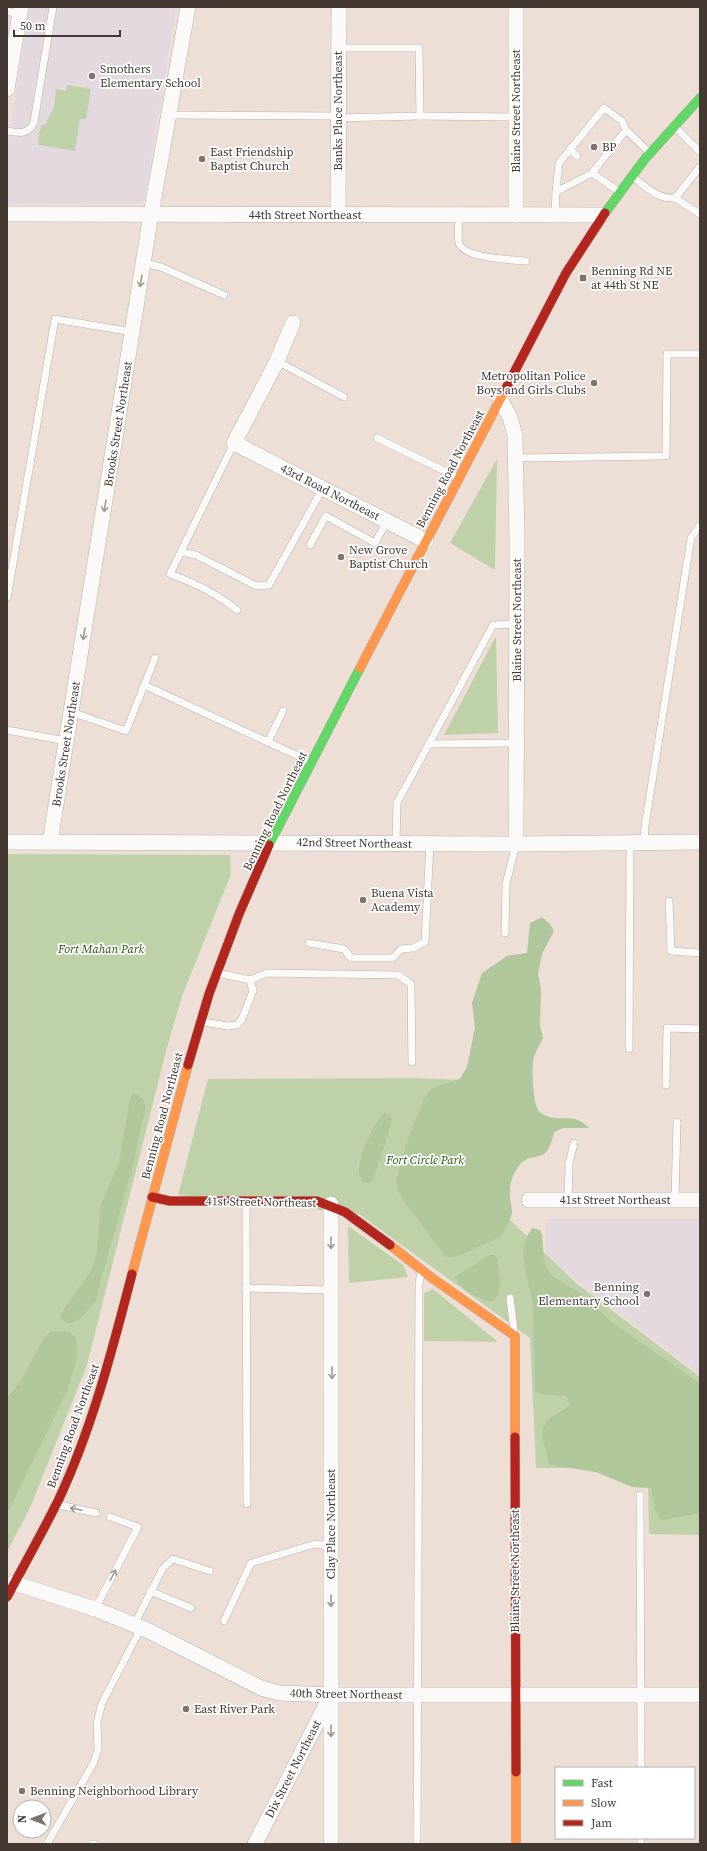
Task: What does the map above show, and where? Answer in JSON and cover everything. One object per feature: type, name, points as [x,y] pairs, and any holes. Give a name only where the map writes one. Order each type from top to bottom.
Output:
[{"type":"main road","name":"Benning Road Northeast","points":[[7,1597],[56,1504],[80,1448],[101,1390],[200,1022],[216,973],[239,914],[270,842],[566,273],[602,215],[631,176],[673,126],[700,99]]},
{"type":"main road","name":"41st Street Northeast","points":[[152,1197],[170,1201],[317,1201],[332,1204],[360,1223],[421,1270],[515,1336]]},
{"type":"main road","name":"Blaine Street Northeast","points":[[515,1336],[516,1844]]},
{"type":"street","name":"Brooks Street Northeast","points":[[50,842],[151,214],[170,115],[188,7]]},
{"type":"street","name":"Banks Place Northeast","points":[[338,7],[338,215]]},
{"type":"street","name":"Blaine Street Northeast","points":[[516,7],[516,215]]},
{"type":"street","points":[[7,89],[16,11]]},
{"type":"street","name":"44th Street Northeast","points":[[7,214],[602,215]]},
{"type":"street","points":[[234,443],[277,361],[293,323]]},
{"type":"street","name":"Blaine Street Northeast","points":[[500,399],[510,417],[515,436],[516,844]]},
{"type":"street","name":"43rd Road Northeast","points":[[234,443],[426,541]]},
{"type":"street","name":"42nd Street Northeast","points":[[7,842],[516,844],[700,842]]},
{"type":"street","name":"41st Street Northeast","points":[[529,1200],[700,1200]]},
{"type":"street","name":"Clay Place Northeast","points":[[331,1844],[332,1204]]},
{"type":"street","name":"40th Street Northeast","points":[[14,1583],[95,1609],[137,1626],[261,1688],[279,1693],[331,1695],[700,1695]]},
{"type":"street","name":"Dix Street Northeast","points":[[255,1844],[331,1695]]},
{"type":"lane","points":[[7,131],[21,133],[32,129],[53,7]]},
{"type":"lane","points":[[338,48],[419,48],[420,116]]},
{"type":"lane","points":[[555,215],[559,163],[604,108],[622,121],[626,130],[650,152]]},
{"type":"lane","points":[[170,115],[516,117]]},
{"type":"lane","points":[[591,124],[597,129]]},
{"type":"lane","points":[[673,126],[700,152]]},
{"type":"lane","points":[[556,192],[592,169],[612,141],[626,130]]},
{"type":"lane","points":[[581,136],[587,142]]},
{"type":"lane","points":[[570,149],[577,156]]},
{"type":"lane","points":[[675,198],[700,166]]},
{"type":"lane","points":[[592,169],[619,192]]},
{"type":"lane","points":[[631,176],[655,195],[665,198],[675,198],[700,214]]},
{"type":"lane","points":[[459,215],[459,244],[464,249],[478,256],[526,262]]},
{"type":"lane","points":[[144,263],[161,267],[224,295]]},
{"type":"lane","points":[[7,598],[54,319],[133,332]]},
{"type":"lane","points":[[515,458],[666,456],[667,354],[700,354]]},
{"type":"lane","points":[[277,361],[344,397]]},
{"type":"lane","points":[[377,438],[459,478]]},
{"type":"lane","points":[[234,443],[170,574],[195,582],[224,599],[237,610]]},
{"type":"lane","points":[[181,552],[196,555],[256,586],[269,585],[322,488]]},
{"type":"lane","points":[[310,545],[326,516],[375,543],[387,521]]},
{"type":"lane","points":[[629,1049],[637,843],[645,826],[691,538],[700,525]]},
{"type":"lane","points":[[396,843],[397,803],[493,625],[516,624]]},
{"type":"lane","points":[[71,712],[126,731],[155,658]]},
{"type":"lane","points":[[144,685],[312,762]]},
{"type":"lane","points":[[268,742],[283,711]]},
{"type":"lane","points":[[7,730],[66,741]]},
{"type":"lane","points":[[429,744],[516,743]]},
{"type":"lane","points":[[309,943],[344,949],[351,958],[393,958],[401,949],[413,948],[425,942],[430,843]]},
{"type":"lane","points":[[505,933],[506,884],[516,844]]},
{"type":"lane","points":[[669,900],[671,951],[700,953]]},
{"type":"lane","points":[[216,973],[250,980],[267,973],[398,975],[411,984],[412,1062]]},
{"type":"lane","points":[[200,1022],[228,1026],[237,1025],[242,1019],[253,990],[250,980]]},
{"type":"lane","points":[[666,1085],[667,1028],[700,1029]]},
{"type":"lane","points":[[675,1200],[677,1122]]},
{"type":"lane","points":[[568,1200],[569,1164],[574,1143]]},
{"type":"lane","points":[[246,1202],[247,1504]]},
{"type":"lane","points":[[417,1844],[419,1283],[421,1270]]},
{"type":"lane","points":[[246,1288],[331,1290]]},
{"type":"lane","name":"Blaine Street Northeast","points":[[510,1298],[515,1336]]},
{"type":"lane","points":[[640,1495],[641,1767]]},
{"type":"lane","points":[[56,1504],[96,1513]]},
{"type":"lane","points":[[95,1609],[138,1527],[110,1517]]},
{"type":"lane","points":[[224,1622],[251,1563],[315,1544],[332,1546]]},
{"type":"lane","points":[[47,1844],[94,1762],[98,1749],[97,1723],[102,1703],[137,1626],[150,1591],[163,1568],[172,1558],[210,1571]]},
{"type":"lane","points":[[150,1591],[191,1608]]},
{"type":"shaded area","name":"Smothers Elementary School","points":[[30,7],[176,7],[146,192],[144,200],[140,203],[7,204],[7,146]]},
{"type":"shaded area","name":"Benning Elementary School","points":[[546,1219],[700,1219],[700,1375],[546,1257]]},
{"type":"green space","points":[[67,85],[91,89],[86,119],[80,119],[75,151],[39,145],[38,142],[41,125],[45,125],[54,107],[56,89],[66,91]]},
{"type":"green space","points":[[497,459],[495,570],[450,543]]},
{"type":"green space","points":[[496,636],[498,733],[444,735]]},
{"type":"green space","name":"Fort Mahan Park","points":[[7,854],[230,855],[231,874],[182,996],[166,1051],[87,1365],[30,1508],[7,1552]]},
{"type":"green space","points":[[542,917],[550,924],[554,931],[542,954],[538,974],[541,989],[540,1025],[543,1038],[533,1062],[533,1084],[536,1106],[544,1115],[555,1118],[574,1119],[584,1123],[589,1128],[563,1128],[554,1132],[551,1144],[547,1151],[539,1156],[529,1158],[518,1167],[511,1182],[511,1215],[503,1233],[488,1243],[449,1258],[445,1256],[404,1201],[398,1190],[396,1181],[409,1135],[425,1097],[433,1088],[460,1079],[467,1067],[475,1028],[472,1003],[482,973],[507,956],[527,953],[530,923]]},
{"type":"green space","name":"Fort Circle Park","points":[[412,1078],[493,1081],[506,1216],[576,1283],[700,1377],[700,1535],[649,1534],[648,1486],[632,1468],[536,1468],[530,1338],[359,1214],[178,1195],[208,1079]]},
{"type":"green space","points":[[133,1094],[137,1094],[143,1099],[146,1107],[134,1161],[95,1302],[83,1316],[73,1323],[67,1323],[60,1318],[62,1312],[91,1271],[96,1258],[101,1205],[119,1162],[130,1099]]},
{"type":"green space","points":[[385,1112],[391,1116],[392,1121],[383,1151],[372,1181],[369,1183],[363,1182],[359,1175],[361,1158],[371,1132],[380,1117]]},
{"type":"green space","points":[[348,1226],[403,1265],[408,1277],[349,1283]]},
{"type":"green space","points":[[532,1228],[540,1230],[542,1234],[544,1262],[551,1275],[580,1293],[613,1323],[700,1384],[700,1513],[663,1520],[660,1519],[655,1509],[651,1488],[632,1487],[596,1472],[551,1465],[549,1462],[543,1442],[543,1430],[545,1424],[549,1419],[566,1409],[570,1404],[566,1396],[539,1394],[535,1390],[533,1307],[523,1257],[525,1240]]},
{"type":"green space","points":[[490,1255],[495,1255],[497,1259],[500,1283],[498,1295],[491,1302],[475,1296],[466,1290],[461,1286],[455,1277]]},
{"type":"green space","points":[[433,1289],[498,1342],[424,1341],[424,1293]]},
{"type":"green space","points":[[50,1331],[70,1332],[75,1337],[77,1345],[77,1358],[67,1391],[7,1514],[7,1398],[21,1381],[44,1338]]},
{"type":"traffic: fast","points":[[605,213],[644,160],[700,98]]},
{"type":"traffic: fast","points":[[269,845],[360,668]]},
{"type":"traffic: slow","points":[[360,668],[505,390]]},
{"type":"traffic: slow","points":[[132,1274],[188,1065]]},
{"type":"traffic: slow","points":[[390,1245],[432,1278],[515,1336],[515,1437]]},
{"type":"traffic: slow","points":[[516,1772],[516,1844]]},
{"type":"traffic: jam","points":[[505,390],[566,273],[605,213]]},
{"type":"traffic: jam","points":[[188,1065],[209,994],[239,914],[269,845]]},
{"type":"traffic: jam","points":[[152,1197],[170,1201],[317,1201],[345,1212],[390,1245]]},
{"type":"traffic: jam","points":[[7,1597],[58,1501],[81,1446],[109,1361],[132,1274]]},
{"type":"traffic: jam","points":[[515,1437],[516,1772]]},
{"type":"place","name":"Smothers Elementary School","points":[[92,76]]},
{"type":"place","name":"BP","points":[[594,147]]},
{"type":"place","name":"East Friendship Baptist Church","points":[[202,159]]},
{"type":"place","name":"Benning Rd NE at 44th St NE","points":[[583,278]]},
{"type":"place","name":"Metropolitan Police Boys and Girls Clubs","points":[[594,383]]},
{"type":"place","name":"New Grove Baptist Church","points":[[341,557]]},
{"type":"place","name":"Buena Vista Academy","points":[[363,900]]},
{"type":"place","name":"Benning Elementary School","points":[[647,1294]]},
{"type":"place","name":"East River Park","points":[[186,1709]]},
{"type":"place","name":"Benning Neighborhood Library","points":[[22,1791]]}]
